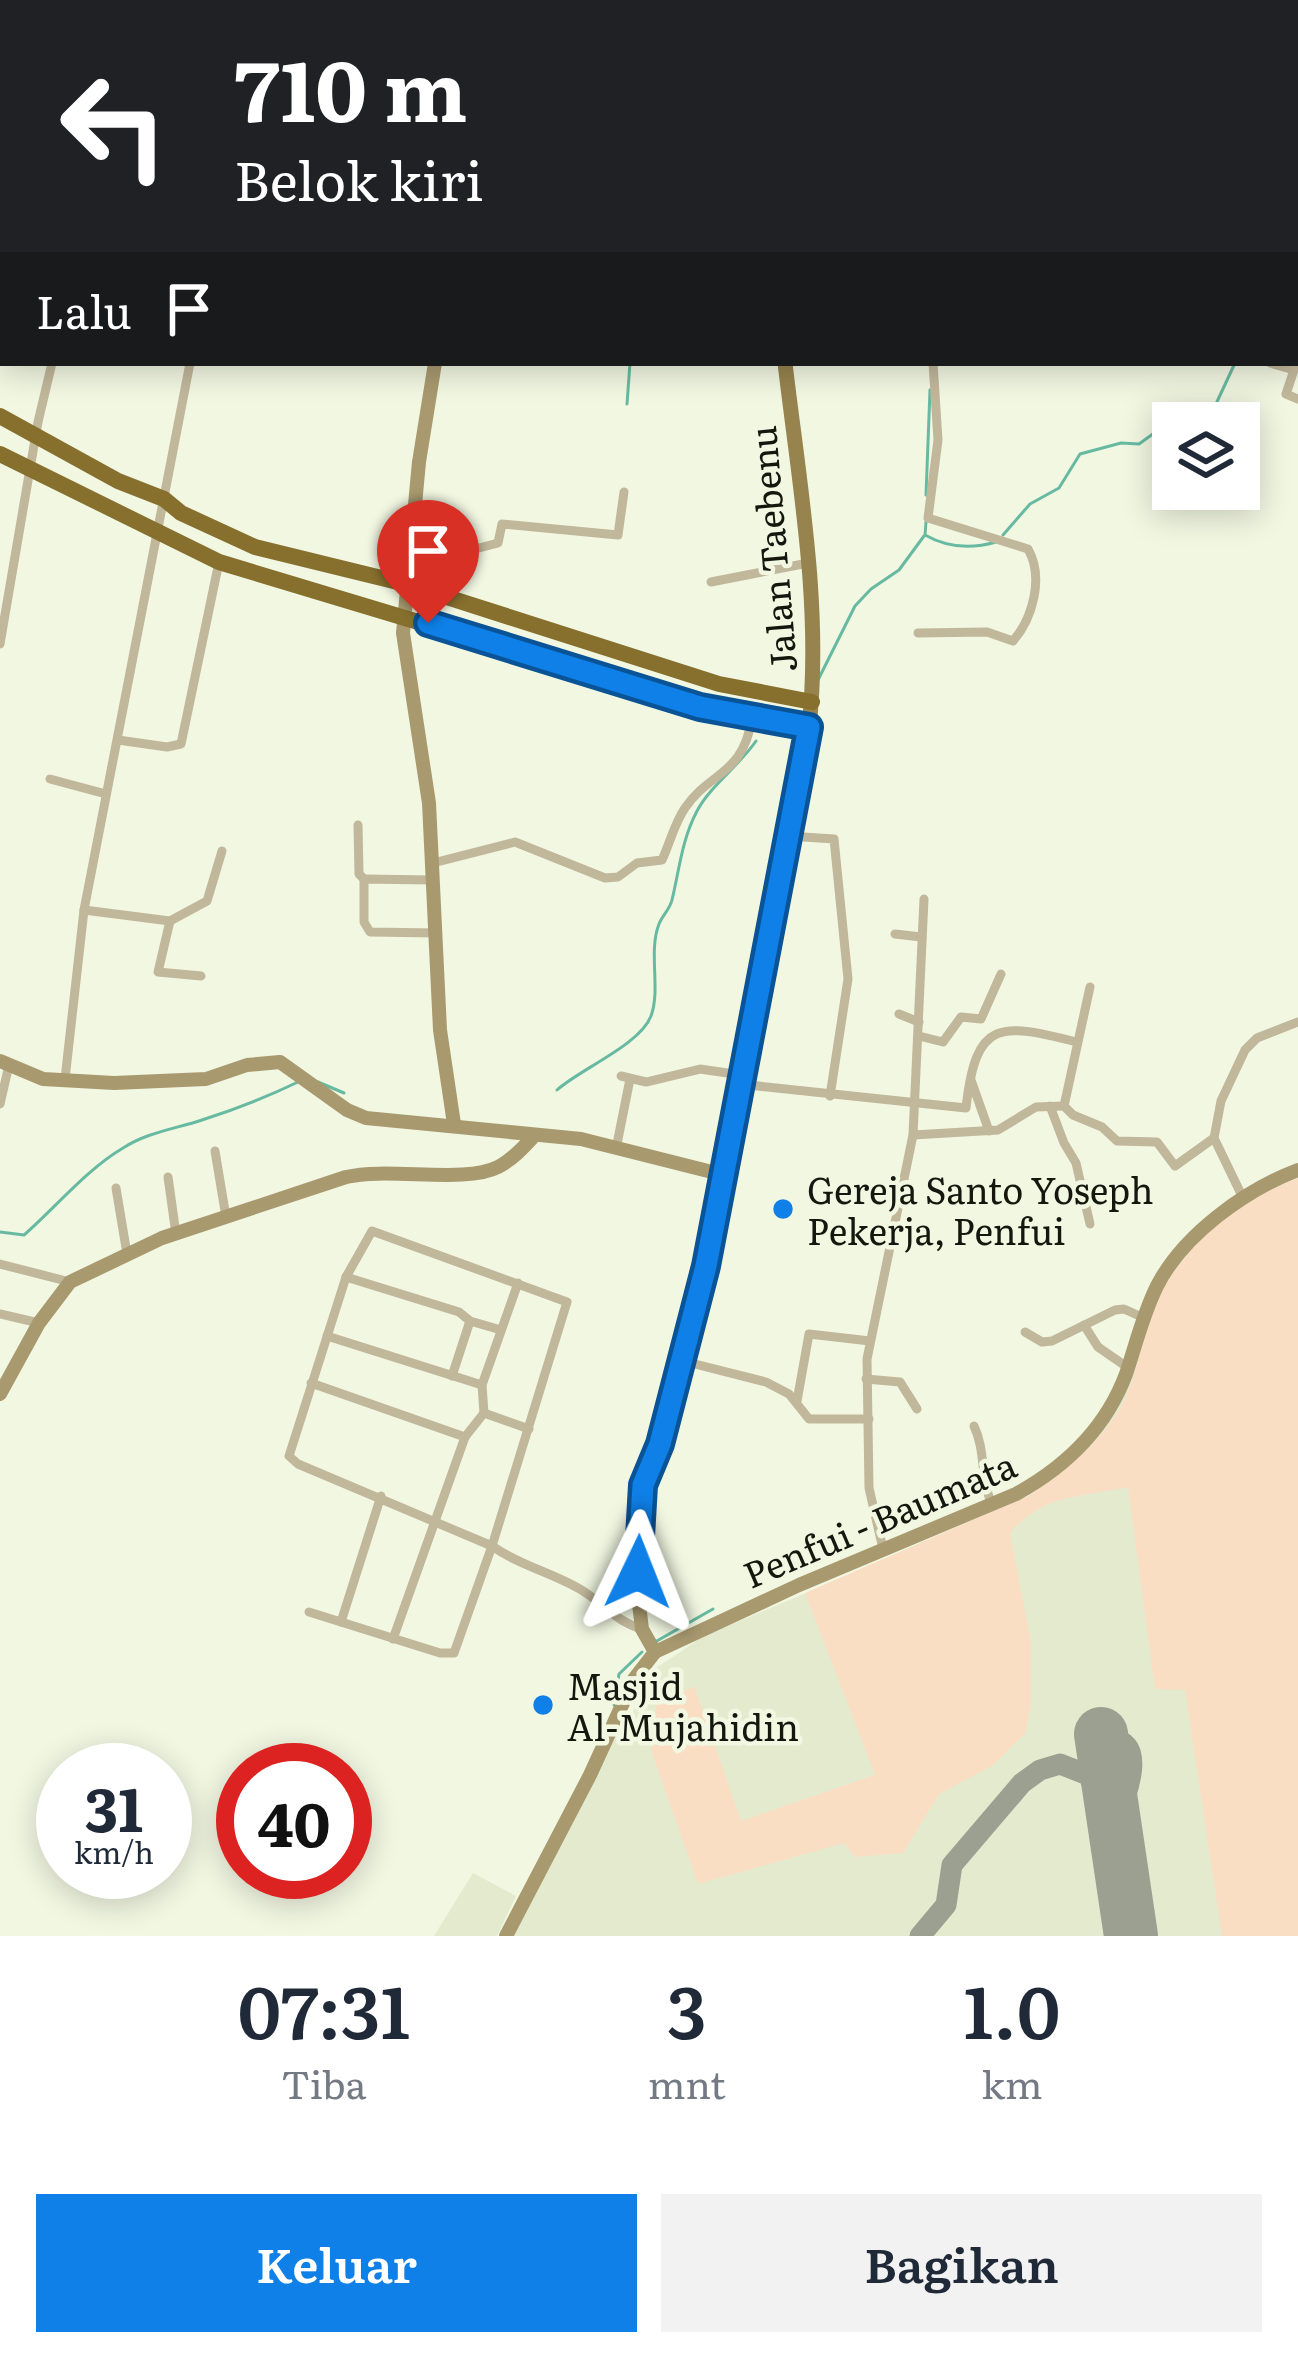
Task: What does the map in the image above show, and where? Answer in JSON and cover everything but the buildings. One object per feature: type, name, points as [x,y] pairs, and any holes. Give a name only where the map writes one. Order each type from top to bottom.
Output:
[{"type":"highway","points":[[0,416],[118,481],[164,499],[181,513],[255,547],[406,584],[719,684],[813,697]]},
{"type":"highway","points":[[0,454],[219,562],[664,697],[809,727]]},
{"type":"main road","name":"Jalan Taebenu","points":[[784,366],[808,563],[814,664],[809,727]]},
{"type":"street","points":[[0,644],[51,366]]},
{"type":"street","points":[[65,1079],[84,910],[189,366]]},
{"type":"street","points":[[435,366],[404,616],[410,698],[428,787],[442,1050],[454,1124]]},
{"type":"street","points":[[918,632],[957,630],[1016,640],[1034,599],[1035,567],[1028,549],[929,519],[938,440],[933,366]]},
{"type":"street","points":[[1280,366],[1294,370]]},
{"type":"street","points":[[1295,366],[1286,394],[1298,399]]},
{"type":"street","points":[[409,549],[485,547],[498,543],[502,524],[618,536],[624,492]]},
{"type":"street","points":[[118,740],[167,747],[181,743],[219,562]]},
{"type":"street","points":[[711,582],[808,563]]},
{"type":"street","points":[[433,863],[503,842],[515,842],[605,878],[618,877],[637,863],[662,860],[688,803],[734,763],[749,736],[752,718]]},
{"type":"street","name":"Jalan Taebenu","points":[[649,1643],[638,1572],[641,1497],[683,1361],[724,1175],[809,727]]},
{"type":"street","points":[[50,779],[106,794]]},
{"type":"street","points":[[358,825],[365,929],[435,933]]},
{"type":"street","points":[[788,836],[834,839],[848,979],[830,1096]]},
{"type":"street","points":[[84,910],[170,921],[207,901],[222,851]]},
{"type":"street","points":[[364,879],[432,880]]},
{"type":"street","points":[[883,1549],[869,1488],[866,1379],[913,1135],[924,899]]},
{"type":"street","points":[[170,921],[158,972],[201,976]]},
{"type":"street","points":[[895,934],[921,937]]},
{"type":"street","points":[[919,1036],[943,1042],[961,1016],[981,1018],[1001,974]]},
{"type":"street","points":[[1064,1106],[1090,987]]},
{"type":"street","points":[[899,1014],[919,1022]]},
{"type":"street","points":[[1243,1198],[1214,1138],[1228,1081],[1257,1038],[1298,1022]]},
{"type":"street","points":[[616,1148],[626,1077],[654,1082],[700,1069],[830,1096],[966,1108],[975,1054],[1010,1029],[1077,1042]]},
{"type":"street","points":[[0,1104],[4,1063],[44,1079],[115,1083],[206,1079],[262,1061],[280,1062],[356,1115],[581,1139],[724,1175]]},
{"type":"street","points":[[969,1075],[989,1131]]},
{"type":"street","points":[[1050,1106],[1076,1163],[1090,1224]]},
{"type":"street","points":[[913,1135],[1006,1128],[1036,1107],[1064,1106],[1117,1141],[1157,1142],[1175,1166],[1214,1138]]},
{"type":"street","points":[[0,1394],[39,1323],[70,1282],[127,1254],[361,1173],[497,1168],[535,1136]]},
{"type":"street","points":[[215,1151],[226,1217]]},
{"type":"street","name":"Penfui - Baumata","points":[[506,1936],[608,1738],[649,1643],[716,1621],[1041,1480],[1090,1437],[1114,1401],[1158,1284],[1173,1263],[1243,1198],[1298,1170]]},
{"type":"street","points":[[168,1177],[176,1234]]},
{"type":"street","points":[[116,1188],[127,1254]]},
{"type":"street","points":[[309,1612],[447,1655],[454,1653],[491,1546],[567,1309],[562,1300],[376,1231],[368,1233],[346,1277],[289,1453],[291,1459],[437,1520],[491,1546],[515,1562],[572,1584],[649,1643]]},
{"type":"street","points":[[0,1264],[70,1282]]},
{"type":"street","points":[[346,1277],[501,1330]]},
{"type":"street","points":[[393,1639],[465,1436],[484,1413],[482,1385],[518,1283]]},
{"type":"street","points":[[1024,1332],[1042,1342],[1052,1341],[1124,1309],[1144,1318]]},
{"type":"street","points":[[0,1314],[39,1323]]},
{"type":"street","points":[[452,1376],[470,1321]]},
{"type":"street","points":[[1084,1324],[1099,1347],[1127,1367]]},
{"type":"street","points":[[796,1401],[809,1334],[870,1341]]},
{"type":"street","points":[[327,1336],[482,1385]]},
{"type":"street","points":[[683,1361],[778,1387],[809,1419],[869,1419]]},
{"type":"street","points":[[866,1379],[900,1382],[917,1409]]},
{"type":"street","points":[[311,1383],[465,1436]]},
{"type":"street","points":[[484,1413],[529,1429]]},
{"type":"street","points":[[974,1426],[982,1443],[986,1490],[992,1504]]},
{"type":"street","points":[[341,1622],[381,1496]]},
{"type":"shaded area","points":[[1298,1178],[1298,1936],[1222,1936],[1185,1690],[1155,1689],[1128,1487],[1050,1504],[1010,1533],[1031,1643],[1031,1704],[1025,1733],[992,1766],[939,1794],[903,1853],[855,1857],[844,1843],[698,1884],[651,1750],[656,1706],[694,1686],[741,1821],[875,1775],[805,1593],[1028,1496],[1069,1466],[1117,1414],[1133,1380],[1149,1320],[1173,1273],[1229,1216]]},
{"type":"shaded area","points":[[1146,1324],[1298,1936],[512,1936],[607,1747],[626,1725],[656,1668],[704,1636],[989,1516],[1062,1474],[1092,1443]]},
{"type":"shaded area","points":[[473,1873],[516,1896],[497,1936],[434,1936]]},
{"type":"waterway","points":[[627,404],[630,366]]},
{"type":"waterway","points":[[1003,535],[1030,504],[1059,488],[1080,454],[1121,443],[1139,444],[1175,418],[1209,419],[1234,366]]},
{"type":"waterway","points":[[926,495],[930,390]]},
{"type":"waterway","points":[[926,522],[925,535],[942,543],[996,542]]},
{"type":"waterway","points":[[818,680],[855,606],[899,570],[924,536]]},
{"type":"waterway","points":[[557,1090],[645,1027],[655,994],[656,935],[671,903],[692,822],[709,793],[756,741]]},
{"type":"waterway","points":[[0,1232],[24,1235],[96,1167],[132,1143],[298,1082]]},
{"type":"waterway","points":[[318,1082],[344,1093]]},
{"type":"waterway","points":[[655,1642],[713,1609]]},
{"type":"waterway","points":[[614,1705],[619,1674],[642,1652]]},
{"type":"taxiway","points":[[1088,1775],[1092,1750],[1101,1741],[1117,1740],[1127,1746],[1132,1770],[1114,1825]]},
{"type":"taxiway","points":[[920,1936],[946,1905],[952,1865],[1022,1783],[1040,1770],[1060,1764],[1088,1775],[1114,1825]]},
{"type":"runway","points":[[1101,1734],[1131,1936]]},
{"type":"place","name":"Gereja Santo Yoseph Pekerja, Penfui","points":[[783,1209]]},
{"type":"place","name":"Masjid Al-Mujahidin","points":[[543,1705]]},
{"type":"route","points":[[428,623],[700,707],[809,727],[706,1266],[660,1444],[643,1485],[638,1572]]}]
